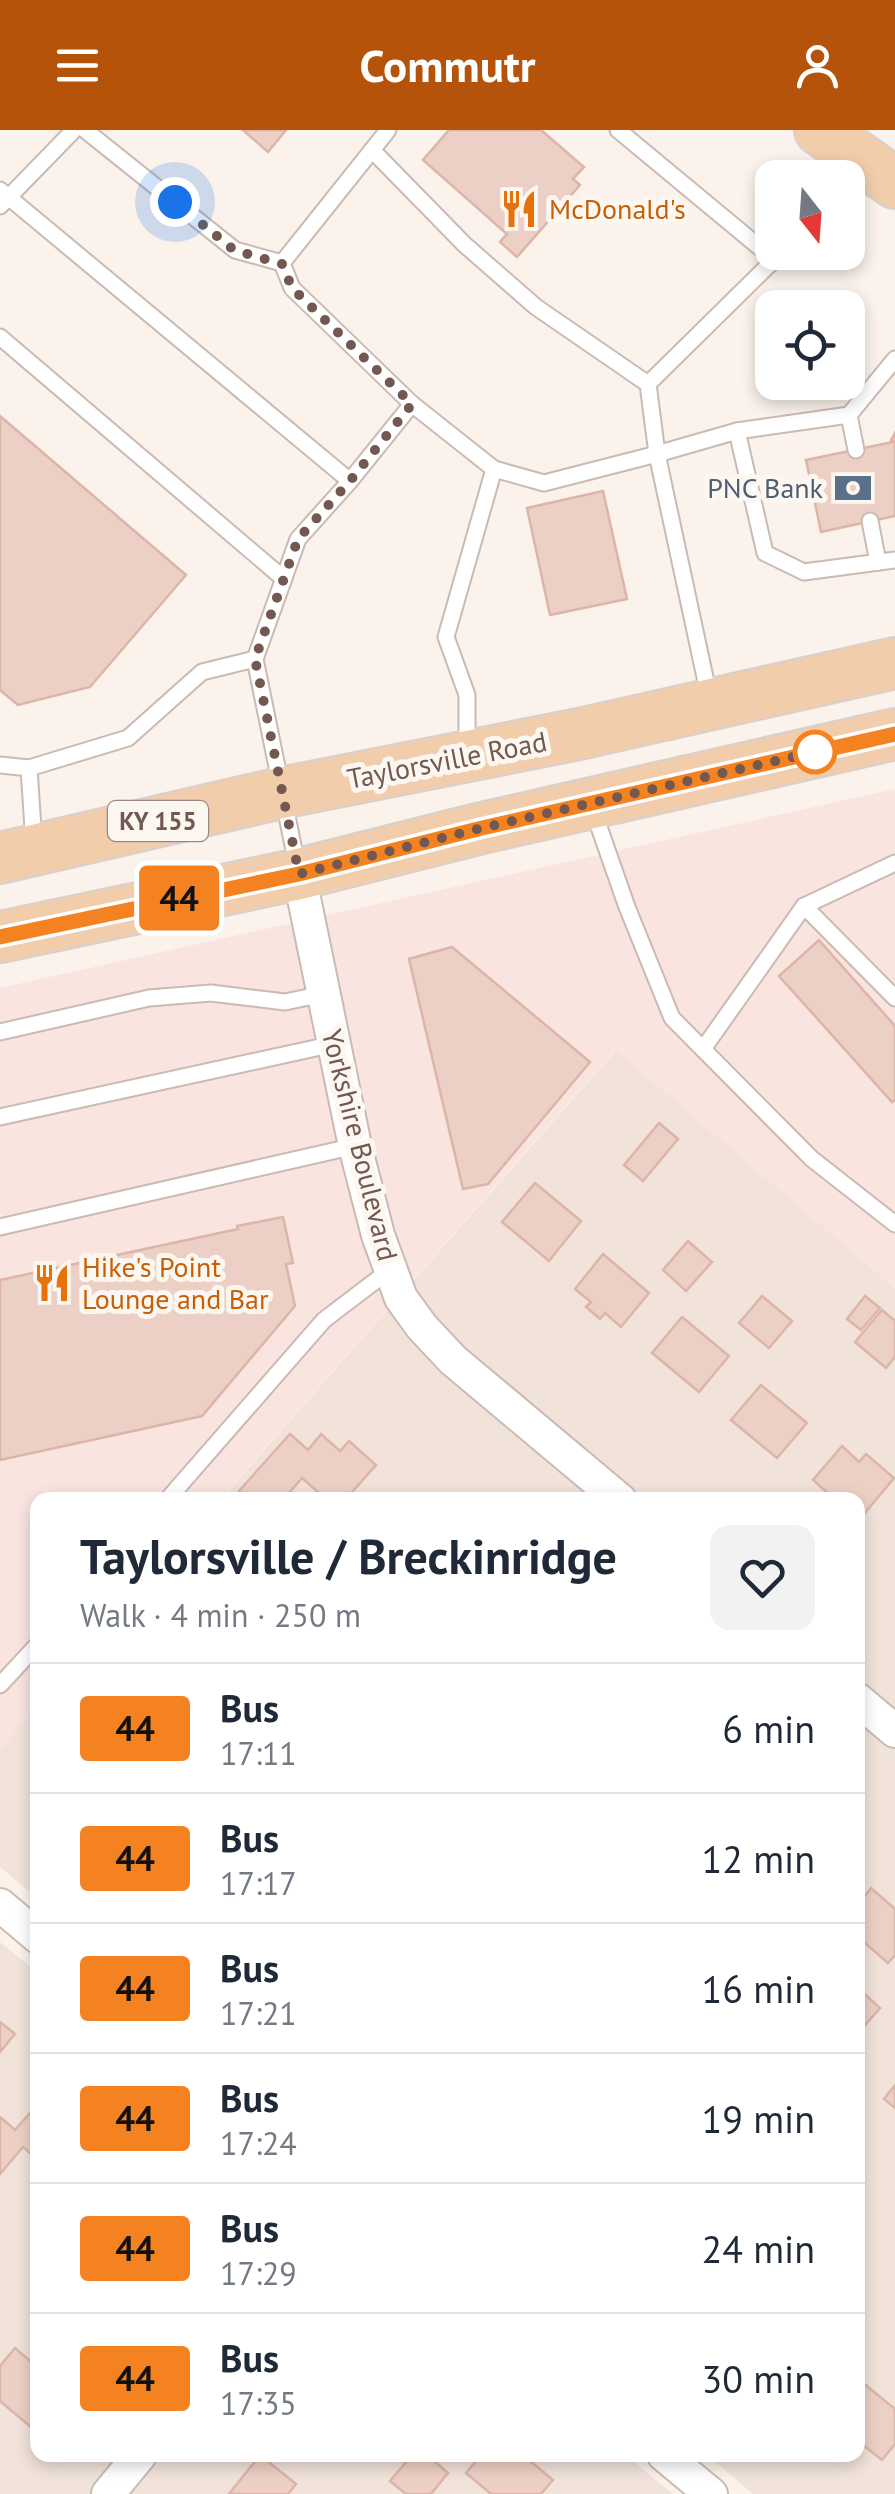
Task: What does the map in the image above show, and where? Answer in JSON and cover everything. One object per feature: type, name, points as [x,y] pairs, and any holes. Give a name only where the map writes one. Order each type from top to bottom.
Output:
[{"type":"main road","name":"Taylorsville Road","points":[[18,854],[281,793],[895,663]]},
{"type":"main road","points":[[0,937],[299,874],[895,734]]},
{"type":"street","name":"Yorkshire Boulevard","points":[[299,874],[355,1146],[378,1235],[402,1298],[453,1360],[610,1492]]},
{"type":"street","points":[[865,1706],[895,1731]]},
{"type":"street","points":[[0,1905],[30,1929]]},
{"type":"street","points":[[108,2494],[134,2462]]},
{"type":"street","points":[[672,2462],[711,2494]]},
{"type":"lane","points":[[74,130],[2,198],[350,481]]},
{"type":"lane","points":[[85,130],[234,250],[282,264]]},
{"type":"lane","points":[[282,264],[388,130]]},
{"type":"lane","points":[[618,130],[755,239]]},
{"type":"lane","points":[[372,150],[464,244],[536,307],[648,384],[657,454],[711,705]]},
{"type":"lane","points":[[282,264],[292,288],[412,404],[494,469],[544,483],[737,431],[849,416],[895,359]]},
{"type":"lane","points":[[648,384],[766,270]]},
{"type":"lane","points":[[0,337],[284,579]]},
{"type":"lane","points":[[299,874],[255,659],[298,539],[412,404]]},
{"type":"lane","points":[[849,416],[856,450]]},
{"type":"lane","points":[[737,431],[765,553],[804,572],[887,561],[870,521]]},
{"type":"lane","points":[[467,756],[467,695],[446,637],[494,469]]},
{"type":"lane","points":[[0,765],[29,768],[128,738],[202,672],[255,659]]},
{"type":"lane","points":[[18,854],[29,768]]},
{"type":"lane","points":[[590,804],[672,1018],[812,1158],[895,1224]]},
{"type":"lane","points":[[703,1048],[804,906],[895,863]]},
{"type":"lane","points":[[804,906],[895,998]]},
{"type":"lane","points":[[0,1032],[149,998],[211,993],[285,1002],[323,994]]},
{"type":"lane","points":[[0,1117],[334,1044]]},
{"type":"lane","points":[[0,1227],[355,1146]]},
{"type":"lane","points":[[175,1492],[324,1320],[390,1269]]},
{"type":"lane","points":[[0,1685],[30,1653]]},
{"type":"shaded area","points":[[895,789],[895,1288],[615,1050],[226,1492],[30,1492],[30,1715],[0,1749],[0,988]]},
{"type":"shaded area","points":[[616,1050],[895,1288],[895,2494],[753,2494],[715,2462],[865,2462],[865,1492],[227,1492]]},
{"type":"shaded area","points":[[30,1715],[30,1892],[0,1867],[0,1749]]},
{"type":"shaded area","points":[[0,1942],[30,1966],[30,2462],[634,2462],[673,2494],[0,2494]]},
{"type":"building","points":[[243,130],[286,130],[268,152]]},
{"type":"building","name":"McDonald's","points":[[449,130],[541,130],[584,167],[573,179],[580,185],[517,257],[500,242],[507,234],[423,160]]},
{"type":"building","points":[[0,416],[186,575],[90,687],[18,705],[0,690]]},
{"type":"building","name":"PNC Bank","points":[[895,433],[895,516],[821,532],[806,460],[893,442]]},
{"type":"building","points":[[603,491],[627,599],[550,615],[527,508]]},
{"type":"building","points":[[819,940],[895,1026],[892,1102],[779,976]]},
{"type":"building","points":[[452,947],[590,1062],[488,1184],[463,1189],[409,959]]},
{"type":"building","points":[[659,1123],[678,1139],[643,1181],[624,1165]]},
{"type":"building","points":[[535,1183],[581,1221],[549,1261],[502,1222]]},
{"type":"building","points":[[283,1217],[293,1263],[286,1264],[295,1306],[202,1416],[0,1460],[0,1280]]},
{"type":"building","points":[[688,1241],[712,1262],[686,1291],[663,1270]]},
{"type":"building","points":[[603,1254],[649,1293],[621,1327],[605,1313],[600,1319],[586,1307],[591,1302],[575,1289]]},
{"type":"building","points":[[762,1296],[792,1321],[769,1348],[739,1323]]},
{"type":"building","points":[[865,1296],[880,1308],[861,1330],[847,1319]]},
{"type":"building","points":[[882,1310],[895,1321],[895,1357],[886,1368],[855,1342]]},
{"type":"building","points":[[682,1317],[729,1356],[699,1392],[652,1353]]},
{"type":"building","points":[[761,1385],[807,1423],[777,1458],[731,1420]]},
{"type":"building","points":[[290,1434],[308,1450],[321,1434],[340,1451],[349,1441],[376,1465],[352,1492],[318,1492],[302,1478],[290,1492],[239,1491]]},
{"type":"building","points":[[842,1446],[859,1462],[866,1454],[894,1478],[865,1513],[865,1492],[827,1492],[813,1480]]},
{"type":"building","points":[[871,1888],[895,1909],[895,1955],[888,1963],[865,1943],[865,1896]]},
{"type":"building","points":[[865,1994],[880,2008],[865,2025]]},
{"type":"building","points":[[0,2022],[15,2034],[0,2052]]},
{"type":"building","points":[[895,2085],[895,2108],[884,2099]]},
{"type":"building","points":[[30,2113],[30,2153],[23,2147],[0,2174],[0,2117],[15,2130]]},
{"type":"building","points":[[15,2348],[30,2361],[30,2426],[0,2401],[0,2366]]},
{"type":"building","points":[[865,2384],[895,2409],[895,2444],[882,2460],[865,2447]]},
{"type":"building","points":[[254,2462],[269,2462],[296,2484],[288,2494],[229,2494]]},
{"type":"building","points":[[406,2462],[435,2462],[448,2473],[431,2494],[406,2494],[390,2481]]},
{"type":"building","points":[[475,2462],[531,2462],[553,2480],[541,2494],[491,2494],[466,2473]]},
{"type":"bus line","name":"44","points":[[0,937],[299,874],[895,734]]},
{"type":"place","name":"McDonald's","points":[[519,209]]},
{"type":"place","name":"PNC Bank","points":[[853,488]]},
{"type":"place","name":"Hike's Point Lounge and Bar","points":[[52,1283]]},
{"type":"route","points":[[175,202],[234,250],[282,264],[292,288],[412,404],[298,539],[255,659],[299,874],[815,752]]}]
